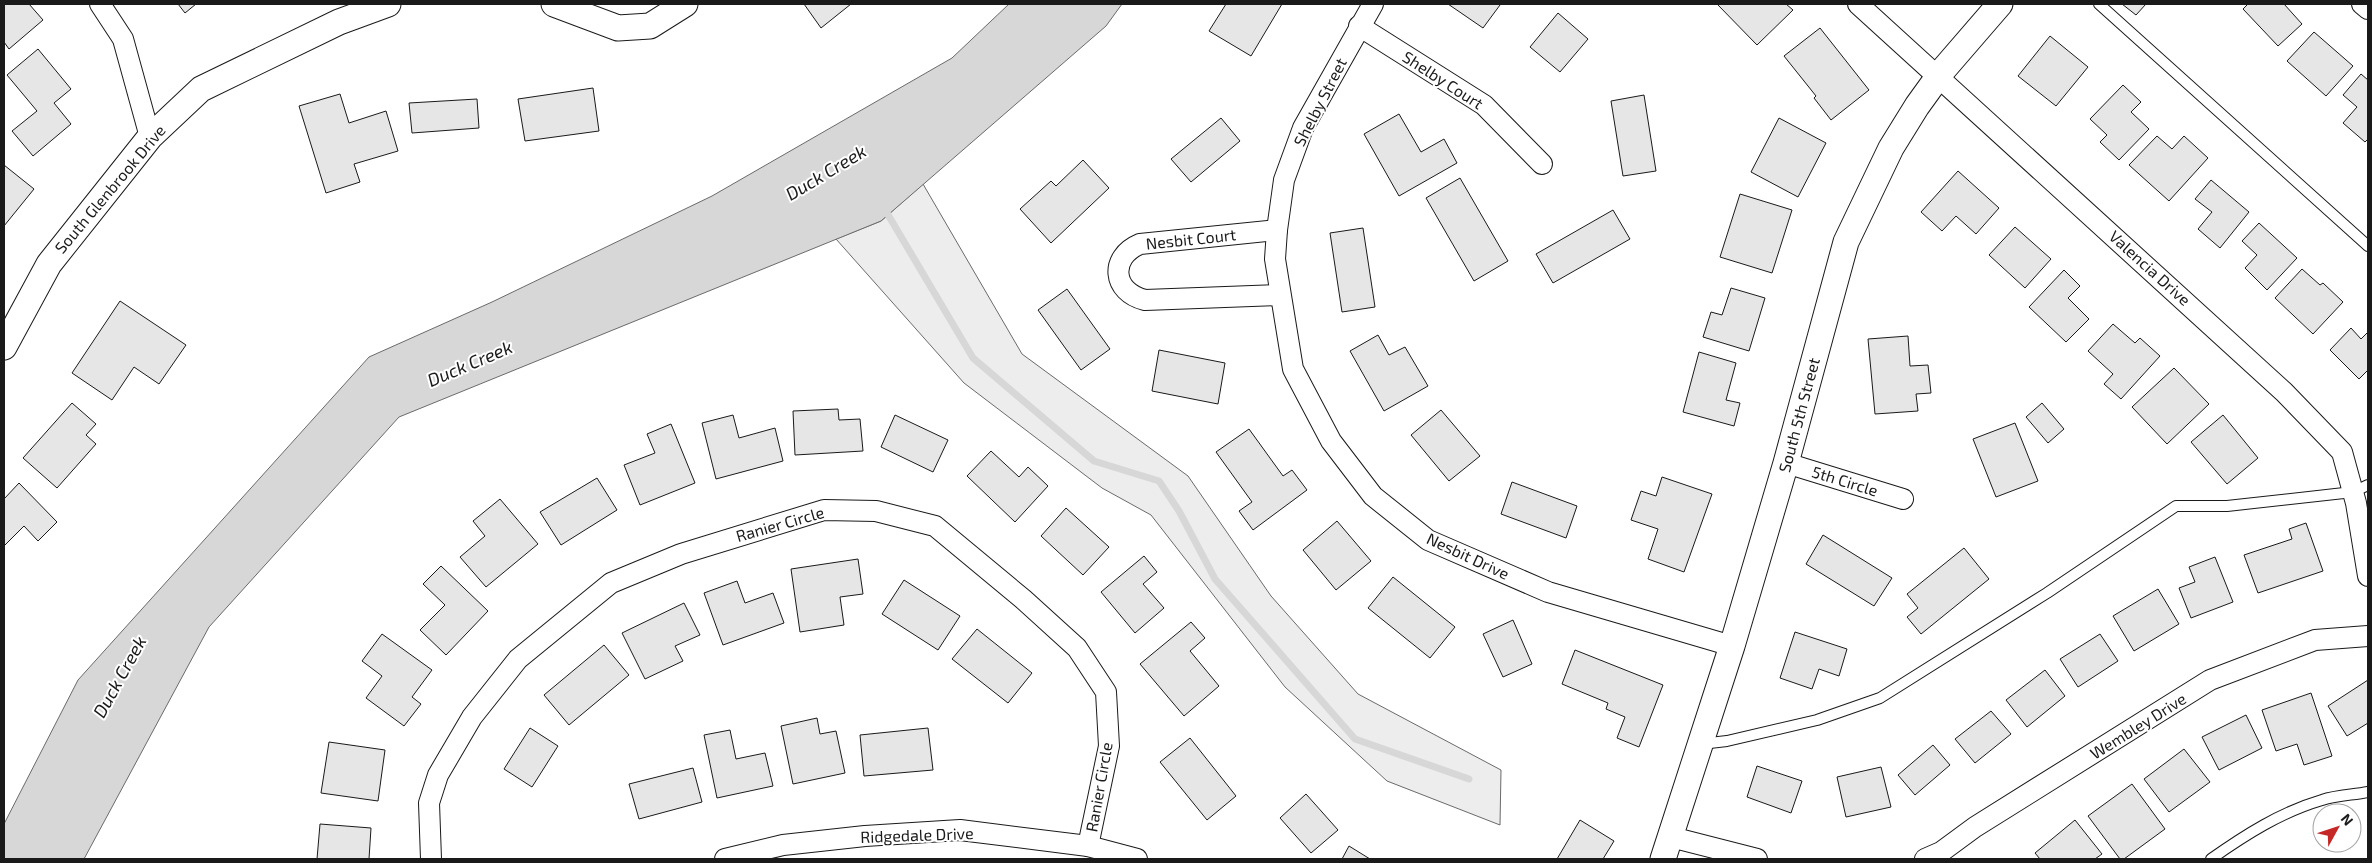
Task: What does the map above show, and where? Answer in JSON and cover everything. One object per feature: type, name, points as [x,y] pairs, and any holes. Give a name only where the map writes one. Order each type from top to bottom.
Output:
[{"type":"street","points":[[100,4],[123,39],[150,137]]},
{"type":"street","name":"South Glenbrook Drive","points":[[4,347],[49,264],[150,137],[201,89],[339,22],[388,4]]},
{"type":"street","points":[[554,4],[583,10],[618,28],[650,26],[685,4]]},
{"type":"street","name":"Shelby Street","points":[[1280,294],[1276,259],[1277,230],[1284,180],[1303,128],[1372,4]]},
{"type":"street","name":"Valencia Drive","points":[[1858,4],[1939,75],[2284,392],[2342,452],[2361,488],[2368,576]]},
{"type":"street","name":"South 5th Street","points":[[1667,848],[1732,646],[1786,463],[1846,242],[1891,148],[1939,75],[2000,4]]},
{"type":"street","points":[[2362,4],[2368,10]]},
{"type":"street","name":"Shelby Court","points":[[1359,26],[1484,105],[1542,164]]},
{"type":"street","name":"Nesbit Court","points":[[1277,230],[1140,244],[1125,253],[1118,269],[1119,278],[1128,293],[1144,300],[1280,294]]},
{"type":"street","name":"Nesbit Drive","points":[[1280,294],[1293,368],[1331,441],[1373,496],[1428,540],[1548,592],[1732,646]]},
{"type":"street","name":"5th Circle","points":[[1786,463],[1903,499]]},
{"type":"street","name":"Ranier Circle","points":[[431,859],[429,803],[438,775],[472,717],[518,659],[612,583],[682,554],[824,510],[876,510],[934,526],[1023,599],[1077,648],[1106,692],[1109,746],[1088,846]]},
{"type":"street","name":"Wembley Drive","points":[[1925,859],[1941,852],[1975,827],[2210,680],[2314,640],[2368,636]]},
{"type":"street","name":"Ridgedale Drive","points":[[725,859],[783,845],[864,836],[960,830],[1088,846],[1137,859]]},
{"type":"street","points":[[1667,848],[1757,859]]},
{"type":"lane","points":[[2099,4],[2368,246]]},
{"type":"lane","points":[[1701,744],[1727,741],[1817,720],[1880,698],[2047,593],[2176,506],[2227,506],[2361,488]]},
{"type":"lane","points":[[2210,859],[2248,833],[2291,811],[2324,799],[2368,792]]},
{"type":"shaded area","points":[[923,184],[1022,354],[1188,476],[1271,596],[1358,694],[1501,770],[1500,825],[1387,781],[1285,687],[1151,515],[1102,488],[964,383],[836,239],[881,221]]},
{"type":"water","name":"Duck Creek","points":[[1009,4],[1122,4],[1106,26],[881,221],[399,417],[209,627],[84,859],[4,859],[4,824],[78,680],[369,357],[492,302],[712,196],[952,58]]},
{"type":"building","points":[[4,4],[29,4],[43,20],[9,49],[4,42]]},
{"type":"building","points":[[178,4],[196,4],[185,13]]},
{"type":"building","points":[[804,4],[851,4],[821,28]]},
{"type":"building","points":[[1226,4],[1282,4],[1251,56],[1209,31]]},
{"type":"building","points":[[1448,4],[1499,4],[1500,5],[1483,28]]},
{"type":"building","points":[[1717,4],[1786,4],[1793,10],[1757,45]]},
{"type":"building","points":[[2122,4],[2146,4],[2136,15]]},
{"type":"building","points":[[2248,4],[2284,4],[2302,24],[2278,46],[2243,9]]},
{"type":"building","points":[[1558,13],[1588,39],[1560,72],[1530,47]]},
{"type":"building","points":[[1820,28],[1869,90],[1831,120],[1814,98],[1816,96],[1784,56]]},
{"type":"building","points":[[2314,32],[2353,66],[2326,96],[2287,61]]},
{"type":"building","points":[[2050,36],[2088,67],[2056,106],[2018,76]]},
{"type":"building","points":[[38,49],[71,89],[54,103],[71,124],[33,156],[12,131],[37,111],[7,75]]},
{"type":"building","points":[[2361,74],[2368,80],[2368,139],[2365,142],[2343,123],[2357,107],[2343,95]]},
{"type":"building","points":[[2123,85],[2141,102],[2131,112],[2149,129],[2119,160],[2100,142],[2107,135],[2090,119]]},
{"type":"building","points":[[593,88],[599,131],[525,141],[518,99]]},
{"type":"building","points":[[340,94],[349,123],[386,111],[398,151],[354,164],[360,182],[326,193],[299,106]]},
{"type":"building","points":[[1644,95],[1656,171],[1623,176],[1611,101]]},
{"type":"building","points":[[477,99],[479,128],[412,133],[409,103]]},
{"type":"building","points":[[1399,114],[1421,152],[1444,139],[1457,163],[1399,196],[1364,134]]},
{"type":"building","points":[[1221,118],[1240,141],[1191,182],[1171,159]]},
{"type":"building","points":[[1779,118],[1826,143],[1798,197],[1751,172]]},
{"type":"building","points":[[2157,136],[2172,149],[2184,136],[2208,158],[2169,201],[2129,165]]},
{"type":"building","points":[[1083,160],[1109,188],[1051,243],[1020,209],[1051,181],[1056,186]]},
{"type":"building","points":[[4,165],[34,189],[4,226]]},
{"type":"building","points":[[1958,171],[1999,208],[1976,234],[1956,216],[1942,231],[1921,212]]},
{"type":"building","points":[[1460,178],[1508,261],[1474,281],[1426,198]]},
{"type":"building","points":[[2211,180],[2249,212],[2220,248],[2198,229],[2212,212],[2195,199]]},
{"type":"building","points":[[1740,194],[1792,210],[1772,273],[1720,257]]},
{"type":"building","points":[[1613,210],[1630,239],[1553,283],[1536,254]]},
{"type":"building","points":[[2259,223],[2297,258],[2267,290],[2245,268],[2257,255],[2242,241]]},
{"type":"building","points":[[2015,227],[2051,259],[2025,288],[1989,255]]},
{"type":"building","points":[[1363,228],[1375,307],[1342,312],[1330,233]]},
{"type":"building","points":[[2302,269],[2320,285],[2323,283],[2343,302],[2313,334],[2275,298]]},
{"type":"building","points":[[2064,270],[2080,286],[2068,298],[2089,319],[2066,342],[2029,307]]},
{"type":"building","points":[[1731,288],[1765,298],[1749,351],[1703,337],[1711,312],[1722,315]]},
{"type":"building","points":[[1067,289],[1110,349],[1081,370],[1038,310]]},
{"type":"building","points":[[120,301],[186,345],[159,384],[134,367],[112,400],[72,373]]},
{"type":"building","points":[[2113,324],[2135,343],[2140,338],[2160,356],[2121,399],[2104,384],[2113,374],[2088,351]]},
{"type":"building","points":[[2351,328],[2361,339],[2368,332],[2368,370],[2359,379],[2330,350]]},
{"type":"building","points":[[1378,335],[1389,355],[1405,347],[1428,386],[1384,411],[1350,351]]},
{"type":"building","points":[[1908,336],[1910,366],[1928,365],[1931,393],[1916,394],[1918,411],[1875,414],[1868,339]]},
{"type":"building","points":[[1159,350],[1225,363],[1218,404],[1152,391]]},
{"type":"building","points":[[1699,352],[1736,363],[1726,400],[1740,403],[1734,426],[1683,412]]},
{"type":"building","points":[[2174,368],[2209,404],[2167,444],[2132,407]]},
{"type":"building","points":[[72,403],[96,424],[86,435],[96,444],[57,488],[23,458]]},
{"type":"building","points":[[2042,403],[2064,429],[2048,443],[2026,417]]},
{"type":"building","points":[[838,409],[839,420],[860,419],[863,451],[795,455],[793,411]]},
{"type":"building","points":[[1441,410],[1480,456],[1449,481],[1411,435]]},
{"type":"building","points":[[733,415],[739,438],[775,428],[783,461],[716,479],[702,423]]},
{"type":"building","points":[[895,415],[948,440],[933,472],[881,447]]},
{"type":"building","points":[[2223,415],[2258,458],[2227,484],[2191,442]]},
{"type":"building","points":[[2015,423],[2038,481],[1996,497],[1973,439]]},
{"type":"building","points":[[671,424],[695,483],[640,505],[624,465],[655,453],[647,434]]},
{"type":"building","points":[[1249,429],[1283,476],[1292,470],[1307,490],[1253,530],[1239,511],[1252,502],[1216,452]]},
{"type":"building","points":[[991,451],[1019,477],[1028,467],[1048,486],[1015,522],[967,476]]},
{"type":"building","points":[[1662,477],[1712,494],[1684,572],[1648,559],[1658,529],[1631,520],[1641,491],[1656,496]]},
{"type":"building","points":[[597,478],[617,510],[561,545],[540,512]]},
{"type":"building","points":[[1512,482],[1577,506],[1566,538],[1501,514]]},
{"type":"building","points":[[19,483],[57,522],[38,541],[24,526],[4,546],[4,499]]},
{"type":"building","points":[[500,499],[538,544],[486,587],[460,557],[485,536],[473,521]]},
{"type":"building","points":[[1066,508],[1109,547],[1083,575],[1041,536]]},
{"type":"building","points":[[1337,521],[1371,561],[1336,590],[1303,550]]},
{"type":"building","points":[[2306,523],[2323,571],[2258,593],[2244,555],[2292,539],[2289,529]]},
{"type":"building","points":[[1823,535],[1892,578],[1874,606],[1806,564]]},
{"type":"building","points":[[1964,548],[1989,579],[1921,634],[1907,617],[1918,608],[1907,594]]},
{"type":"building","points":[[1144,556],[1157,572],[1143,584],[1164,608],[1135,633],[1101,592]]},
{"type":"building","points":[[2215,557],[2233,602],[2191,618],[2179,588],[2195,582],[2189,567]]},
{"type":"building","points":[[858,559],[863,594],[840,597],[844,625],[800,632],[791,569]]},
{"type":"building","points":[[441,566],[488,611],[446,655],[420,630],[445,605],[423,584]]},
{"type":"building","points":[[1393,577],[1455,627],[1430,658],[1368,608]]},
{"type":"building","points":[[904,580],[960,616],[938,650],[882,614]]},
{"type":"building","points":[[737,581],[745,603],[773,593],[784,623],[723,645],[704,593]]},
{"type":"building","points":[[2158,589],[2179,624],[2134,651],[2113,616]]},
{"type":"building","points":[[684,603],[700,635],[675,646],[683,661],[645,679],[622,633]]},
{"type":"building","points":[[1513,620],[1532,664],[1503,677],[1483,634]]},
{"type":"building","points":[[1191,622],[1205,638],[1190,651],[1219,686],[1184,716],[1140,664]]},
{"type":"building","points":[[977,629],[1032,673],[1008,703],[952,659]]},
{"type":"building","points":[[1795,632],[1847,649],[1839,676],[1819,669],[1812,689],[1780,678]]},
{"type":"building","points":[[382,634],[432,670],[412,697],[421,704],[404,726],[366,698],[382,676],[362,661]]},
{"type":"building","points":[[2100,634],[2118,661],[2078,687],[2060,659]]},
{"type":"building","points":[[604,645],[629,675],[569,725],[544,695]]},
{"type":"building","points":[[1575,650],[1663,685],[1639,747],[1617,738],[1625,717],[1606,709],[1608,703],[1562,684]]},
{"type":"building","points":[[2045,670],[2065,696],[2027,727],[2006,700]]},
{"type":"building","points":[[2368,680],[2368,723],[2347,736],[2328,706]]},
{"type":"building","points":[[2311,693],[2332,756],[2304,765],[2297,744],[2276,751],[2262,710]]},
{"type":"building","points":[[1991,711],[2011,734],[1975,763],[1955,739]]},
{"type":"building","points":[[2246,715],[2262,748],[2219,770],[2202,737]]},
{"type":"building","points":[[817,718],[820,734],[836,731],[845,773],[793,784],[781,726]]},
{"type":"building","points":[[530,728],[558,746],[532,787],[504,769]]},
{"type":"building","points":[[928,728],[933,770],[864,776],[860,735]]},
{"type":"building","points":[[730,730],[736,759],[765,753],[773,786],[717,798],[704,735]]},
{"type":"building","points":[[1190,738],[1236,796],[1207,820],[1160,762]]},
{"type":"building","points":[[329,742],[385,750],[378,801],[321,793]]},
{"type":"building","points":[[1933,745],[1950,765],[1915,795],[1898,775]]},
{"type":"building","points":[[2184,749],[2210,782],[2169,812],[2144,779]]},
{"type":"building","points":[[1757,766],[1802,781],[1791,813],[1747,797]]},
{"type":"building","points":[[1881,767],[1891,807],[1846,817],[1837,777]]},
{"type":"building","points":[[693,768],[702,802],[639,819],[629,784]]},
{"type":"building","points":[[2132,784],[2165,829],[2124,859],[2120,859],[2088,816]]},
{"type":"building","points":[[1306,794],[1338,830],[1311,853],[1280,818]]},
{"type":"building","points":[[1580,820],[1614,841],[1603,859],[1557,859]]},
{"type":"building","points":[[2075,820],[2102,854],[2095,859],[2040,859],[2035,853]]},
{"type":"building","points":[[320,824],[371,828],[369,859],[317,859]]},
{"type":"building","points":[[1349,846],[1370,859],[1342,859]]},
{"type":"waterway","points":[[884,208],[973,358],[1094,461],[1159,481],[1179,511],[1215,579],[1355,739],[1469,779]]}]
